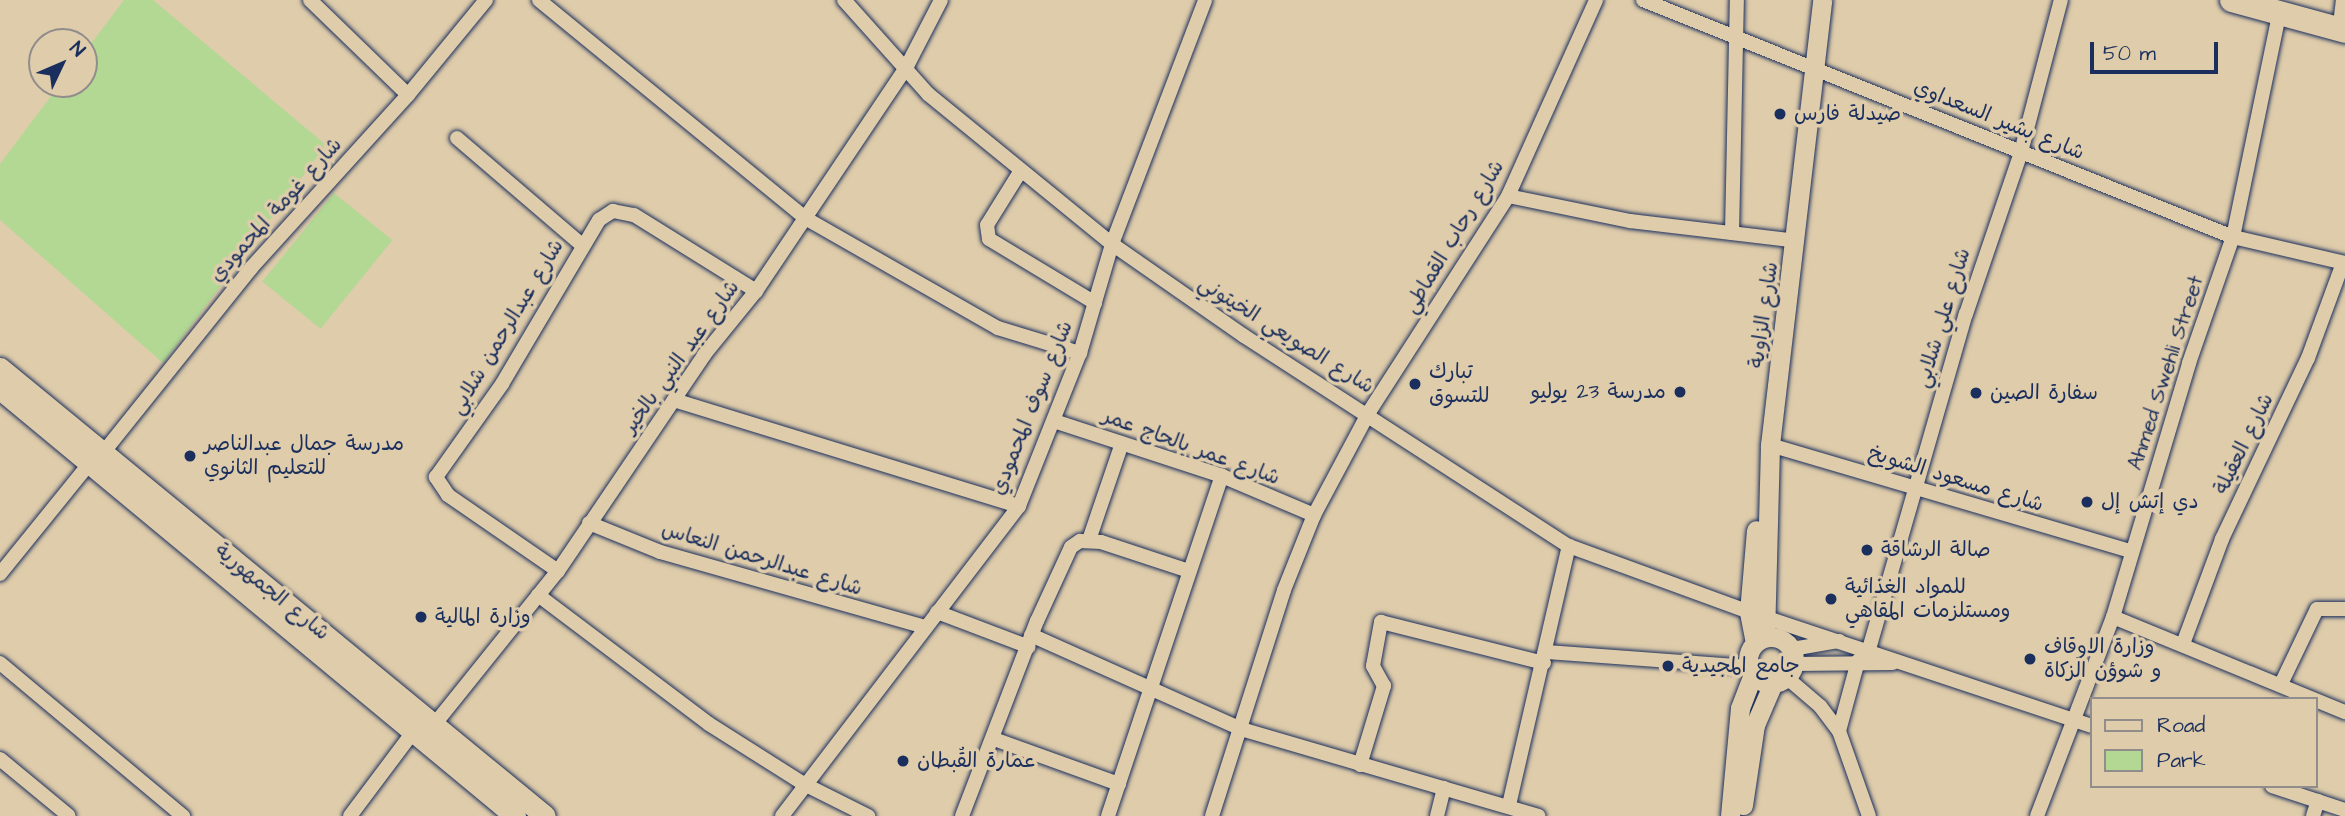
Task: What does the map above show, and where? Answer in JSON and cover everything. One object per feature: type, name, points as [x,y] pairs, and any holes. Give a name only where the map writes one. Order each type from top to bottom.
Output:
[{"type":"highway","points":[[2232,0],[2280,4],[2343,16]]},
{"type":"main road","name":"شارع الزاوية","points":[[1757,614],[1759,504],[1768,467],[1797,241],[1822,0]]},
{"type":"main road","name":"شارع الجمهورية","points":[[0,368],[97,458],[413,732],[515,816]]},
{"type":"main road","name":"شارع الجمهورية","points":[[0,389],[97,458],[545,816]]},
{"type":"main road","points":[[1757,614],[1760,640]]},
{"type":"main road","points":[[1730,816],[1740,708],[1751,670],[1748,654],[1760,640],[1780,639],[1786,668],[1755,725],[1741,816]]},
{"type":"main road","points":[[1751,670],[1786,668]]},
{"type":"street","points":[[310,0],[408,95]]},
{"type":"street","name":"شارع غومة المحمودي","points":[[0,574],[251,268],[408,95],[486,0]]},
{"type":"street","points":[[539,0],[804,218],[998,328],[1080,353]]},
{"type":"street","name":"شارع الصويعي الخيتوني","points":[[844,0],[907,66],[928,94],[1020,172],[1112,244],[1233,328],[1369,412],[1438,463],[1569,546],[1757,614],[1843,640],[1911,665]]},
{"type":"street","name":"شارع عبد النبي بالخير","points":[[434,725],[558,571],[674,400],[756,291],[907,66],[941,0]]},
{"type":"street","name":"شارع سوف المحمودي","points":[[782,816],[1019,506],[1080,353],[1112,244],[1205,0]]},
{"type":"street","name":"شارع رحاب القماطي","points":[[1212,816],[1284,590],[1314,515],[1369,412],[1508,195],[1596,0]]},
{"type":"street","name":"شارع بشير السعداوي","points":[[1643,0],[1734,40],[1815,69],[2233,237],[2344,263]]},
{"type":"street","points":[[1732,233],[1734,40],[1737,0]]},
{"type":"street","name":"شارع علي شلابي","points":[[1869,649],[1994,222],[2021,152],[2061,0]]},
{"type":"street","name":"Ahmed Swehli Street","points":[[2037,816],[2071,720],[2113,617],[2131,551],[2233,237],[2280,4]]},
{"type":"street","points":[[457,138],[582,245]]},
{"type":"street","points":[[1020,172],[987,225],[989,239],[1095,303]]},
{"type":"street","points":[[1508,195],[1630,221],[1797,241]]},
{"type":"street","name":"شارع عبدالرحمن شلابي","points":[[558,571],[448,495],[436,477],[502,384],[582,245],[607,212],[621,211],[756,291]]},
{"type":"street","name":"شارع العقيلة","points":[[2183,644],[2222,539],[2308,358],[2344,263]]},
{"type":"street","points":[[674,400],[1019,506]]},
{"type":"street","name":"شارع عمر بالحاج عمر","points":[[1054,421],[1222,476],[1314,515]]},
{"type":"street","points":[[1089,540],[1122,443]]},
{"type":"street","name":"شارع مسعود الشويخ","points":[[1770,445],[2131,551]]},
{"type":"street","points":[[1108,816],[1222,476]]},
{"type":"street","name":"شارع عبدالرحمن النعاس","points":[[589,523],[660,552],[925,627]]},
{"type":"street","points":[[962,816],[1064,556],[1080,541],[1089,540],[1189,571]]},
{"type":"street","points":[[1509,805],[1569,546]]},
{"type":"street","points":[[538,595],[661,691],[804,784],[868,816]]},
{"type":"street","points":[[2281,684],[2317,608],[2345,609]]},
{"type":"street","points":[[937,612],[1030,641],[1151,686],[1241,729],[1360,765],[1509,805],[1539,816]]},
{"type":"street","points":[[2113,617],[2311,697]]},
{"type":"street","points":[[1360,765],[1384,686],[1373,666],[1381,622],[1545,658],[1751,670]]},
{"type":"street","points":[[1786,668],[1843,640]]},
{"type":"street","points":[[1786,668],[1857,661],[1911,665],[2090,726]]},
{"type":"street","points":[[1839,731],[1857,661]]},
{"type":"street","points":[[0,663],[183,816]]},
{"type":"street","points":[[1786,668],[1839,731],[1869,816]]},
{"type":"street","points":[[2317,700],[2345,712]]},
{"type":"street","points":[[351,816],[413,732]]},
{"type":"street","points":[[994,739],[1119,784]]},
{"type":"street","points":[[0,759],[69,816]]},
{"type":"street","points":[[1437,816],[1444,788]]},
{"type":"street","points":[[2278,788],[2345,810]]},
{"type":"street","points":[[2313,816],[2318,801]]},
{"type":"green space","points":[[124,0],[153,0],[326,145],[163,363],[0,220],[0,164],[50,98],[98,98],[98,34]]},
{"type":"green space","points":[[334,193],[392,240],[321,329],[262,282]]},
{"type":"place","name":"صيدلة فارس","points":[[1780,114]]},
{"type":"place","name":"تبارك للتسوق","points":[[1415,384]]},
{"type":"place","name":"مدرسة 23 يوليو","points":[[1680,392]]},
{"type":"place","name":"سفارة الصين","points":[[1976,393]]},
{"type":"place","name":"مدرسة جمال عبدالناصر للتعليم الثانوي","points":[[190,456]]},
{"type":"place","name":"دي إتش إل","points":[[2087,502]]},
{"type":"place","name":"صالة الرشاقة","points":[[1867,550]]},
{"type":"place","name":"للمواد الغذائية ومستلزمات المقاهي","points":[[1831,599]]},
{"type":"place","name":"وزارة المالية","points":[[421,617]]},
{"type":"place","name":"وزارة الاوقاف و شوؤن الزكاة","points":[[2030,659]]},
{"type":"place","name":"جامع المجيدية","points":[[1668,666]]},
{"type":"place","name":"عمارة القُبطان","points":[[903,761]]}]
